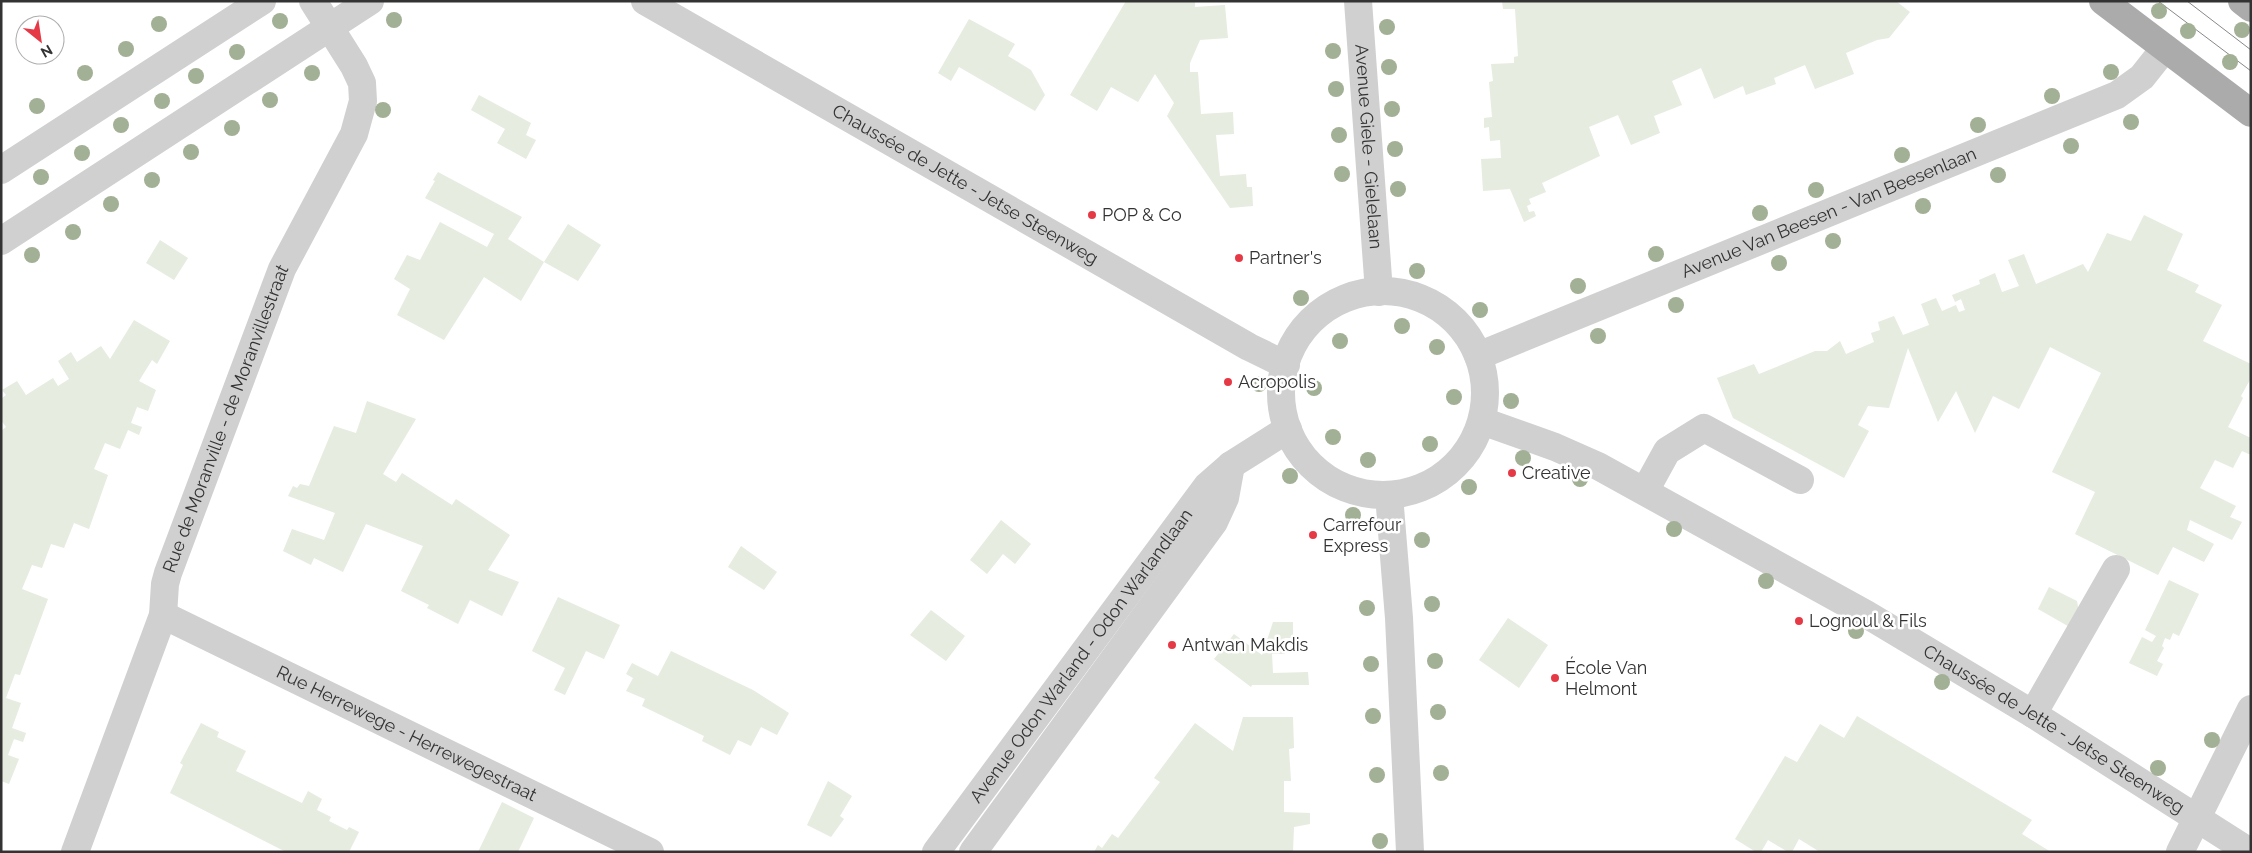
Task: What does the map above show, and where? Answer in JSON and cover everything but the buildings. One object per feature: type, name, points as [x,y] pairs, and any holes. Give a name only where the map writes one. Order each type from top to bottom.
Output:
[{"type":"main road","points":[[2103,1],[2251,113]]},
{"type":"main road","points":[[2242,1],[2251,8]]},
{"type":"street","points":[[1,170],[262,1]]},
{"type":"street","name":"Rue de Moranville - de Moranvillestraat","points":[[75,852],[163,615],[165,584],[168,573],[282,269],[354,134],[363,101],[362,83],[330,26],[313,1]]},
{"type":"street","points":[[1,241],[370,1]]},
{"type":"street","name":"Chaussée de Jette - Jetse Steenweg","points":[[645,1],[1224,332],[1286,365]]},
{"type":"street","name":"Avenue Giele - Gielelaan","points":[[1358,1],[1379,292]]},
{"type":"street","name":"Avenue Van Beesen - Van Beesenlaan","points":[[1478,356],[2117,95],[2142,77],[2165,48]]},
{"type":"street","points":[[1379,292],[1412,296],[1443,311],[1468,336],[1478,356],[1485,386],[1482,421],[1475,439],[1451,470],[1432,483],[1411,491],[1389,495],[1356,492],[1327,479],[1303,457],[1288,428],[1281,397],[1286,365],[1293,346],[1317,316],[1346,299],[1379,292]]},
{"type":"street","name":"Chaussée de Jette - Jetse Steenweg","points":[[1482,421],[1555,447],[1598,466],[1866,614],[2033,714],[2250,852]]},
{"type":"street","name":"Avenue Odon Warland - Odon Warlandlaan","points":[[936,852],[1207,486],[1231,465],[1288,428]]},
{"type":"street","points":[[1645,491],[1667,451],[1704,428],[1800,480]]},
{"type":"street","name":"Avenue Odon Warland - Odon Warlandlaan","points":[[973,852],[1214,522],[1225,498],[1231,465]]},
{"type":"street","points":[[1389,495],[1399,618],[1410,852]]},
{"type":"street","points":[[2033,714],[2116,569]]},
{"type":"street","name":"Rue Herrewege - Herrewegestraat","points":[[163,615],[650,852]]},
{"type":"street","points":[[2180,852],[2251,709]]},
{"type":"shaded area","points":[[1126,1],[1195,1],[1195,7],[1225,5],[1228,38],[1200,40],[1190,63],[1190,72],[1198,72],[1201,114],[1233,112],[1234,134],[1216,135],[1220,176],[1246,174],[1247,187],[1252,187],[1253,206],[1230,208],[1167,116],[1174,103],[1155,74],[1138,102],[1111,87],[1097,111],[1070,95]]},
{"type":"shaded area","points":[[1502,1],[1896,1],[1910,12],[1889,38],[1877,40],[1846,53],[1854,74],[1815,89],[1805,65],[1774,78],[1776,84],[1746,95],[1743,86],[1714,99],[1701,68],[1672,81],[1682,105],[1654,116],[1660,133],[1631,145],[1618,115],[1589,127],[1600,156],[1542,183],[1546,192],[1529,199],[1531,204],[1527,206],[1529,212],[1534,211],[1536,216],[1524,222],[1510,189],[1483,191],[1481,159],[1501,158],[1500,140],[1490,141],[1489,127],[1484,128],[1484,118],[1492,117],[1489,82],[1493,81],[1491,64],[1514,63],[1514,57],[1518,56],[1515,9],[1503,9]]},
{"type":"shaded area","points":[[969,19],[1015,44],[1008,56],[1031,70],[1045,95],[1035,111],[959,67],[951,81],[938,73]]},
{"type":"shaded area","points":[[479,95],[531,123],[526,135],[536,140],[526,159],[497,143],[505,129],[471,110]]},
{"type":"shaded area","points":[[438,172],[522,217],[508,239],[544,262],[521,301],[484,277],[444,340],[397,315],[410,289],[394,279],[407,255],[420,260],[440,222],[487,247],[494,234],[425,198]]},
{"type":"shaded area","points":[[2144,215],[2183,234],[2167,270],[2199,285],[2195,292],[2222,305],[2203,341],[2251,364],[2251,378],[2228,427],[2251,438],[2251,455],[2242,451],[2233,468],[2215,460],[2200,488],[2236,506],[2230,517],[2242,522],[2232,540],[2190,520],[2187,530],[2214,544],[2204,562],[2173,547],[2158,575],[2075,534],[2095,492],[2052,472],[2101,373],[2050,347],[2019,409],[1993,396],[1975,433],[1956,391],[1938,422],[1908,348],[1889,408],[1868,406],[1858,425],[1869,431],[1844,478],[1733,418],[1717,378],[1754,364],[1759,374],[1815,351],[1827,351],[1840,341],[1846,354],[1874,342],[1871,333],[1880,330],[1878,322],[1894,316],[1903,335],[1929,325],[1921,304],[1936,298],[1942,311],[1956,305],[1959,312],[1965,310],[1961,299],[1955,302],[1952,295],[1980,284],[1979,280],[1995,273],[2002,292],[2019,286],[2008,260],[2024,254],[2036,284],[2083,264],[2088,272],[2107,233],[2131,241]]},
{"type":"shaded area","points":[[568,224],[601,245],[578,281],[544,262]]},
{"type":"shaded area","points":[[160,240],[188,258],[174,280],[146,263]]},
{"type":"shaded area","points":[[134,320],[170,341],[157,364],[152,360],[139,381],[156,390],[148,411],[137,407],[131,423],[142,427],[139,435],[128,430],[120,449],[105,443],[94,469],[108,475],[89,529],[74,523],[64,548],[51,544],[42,568],[32,565],[22,589],[48,599],[20,675],[15,674],[6,698],[21,703],[12,728],[26,733],[23,742],[14,739],[8,755],[19,759],[9,784],[1,781],[1,431],[6,427],[1,420],[1,399],[6,395],[2,390],[17,381],[26,395],[53,378],[58,386],[69,379],[58,361],[71,352],[77,362],[101,346],[110,359]]},
{"type":"shaded area","points":[[367,401],[416,419],[383,474],[396,482],[402,473],[452,505],[456,499],[510,535],[488,570],[519,582],[502,616],[470,600],[458,624],[427,608],[429,605],[401,591],[423,546],[366,524],[343,572],[314,558],[311,565],[283,551],[292,529],[324,540],[335,513],[288,496],[293,486],[297,488],[300,484],[309,486],[334,426],[356,433]]},
{"type":"shaded area","points":[[1001,520],[1031,544],[1015,564],[1003,554],[987,574],[970,560]]},
{"type":"shaded area","points":[[741,546],[777,572],[764,590],[728,567]]},
{"type":"shaded area","points":[[2169,580],[2199,594],[2179,636],[2173,633],[2170,640],[2165,638],[2162,646],[2164,648],[2157,661],[2163,664],[2157,676],[2129,663],[2142,637],[2152,642],[2156,636],[2145,630]]},
{"type":"shaded area","points":[[2049,587],[2077,601],[2080,617],[2073,629],[2038,609]]},
{"type":"shaded area","points":[[558,597],[620,625],[604,659],[586,651],[565,695],[554,690],[565,668],[532,651]]},
{"type":"shaded area","points":[[931,610],[965,636],[946,661],[910,635]]},
{"type":"shaded area","points":[[1508,618],[1548,645],[1519,688],[1479,660]]},
{"type":"shaded area","points":[[1273,622],[1293,622],[1293,638],[1285,638],[1285,654],[1272,654],[1273,673],[1308,672],[1309,685],[1252,685],[1251,687],[1214,659],[1234,634],[1262,655]]},
{"type":"shaded area","points":[[671,651],[753,690],[789,713],[777,735],[761,727],[751,746],[738,740],[730,755],[702,741],[704,736],[642,706],[645,699],[626,691],[633,678],[626,674],[632,663],[658,676]]},
{"type":"shaded area","points":[[1857,716],[2032,820],[2022,834],[2051,852],[1820,852],[1799,839],[1792,852],[1788,852],[1768,840],[1761,852],[1756,852],[1735,839],[1785,756],[1797,762],[1820,724],[1844,738]]},
{"type":"shaded area","points":[[1243,717],[1293,717],[1294,748],[1289,749],[1291,781],[1284,781],[1284,812],[1310,813],[1310,824],[1294,827],[1293,852],[1094,852],[1098,845],[1102,848],[1112,834],[1118,838],[1160,782],[1154,778],[1195,723],[1233,751]]},
{"type":"shaded area","points":[[201,723],[219,732],[217,737],[246,751],[236,771],[302,803],[308,791],[322,799],[317,810],[331,817],[329,821],[347,830],[349,827],[359,832],[349,852],[286,852],[170,793],[183,765],[180,763]]},
{"type":"shaded area","points":[[828,781],[852,796],[840,816],[844,819],[831,837],[807,825]]},
{"type":"shaded area","points":[[502,802],[534,818],[518,852],[478,852]]},
{"type":"tram line","points":[[2158,1],[2251,71]]},
{"type":"tram line","points":[[2187,1],[2251,50]]},
{"type":"place","name":"POP & Co","points":[[1092,215]]},
{"type":"place","name":"Partner's","points":[[1239,258]]},
{"type":"place","name":"Acropolis","points":[[1228,382]]},
{"type":"place","name":"Creative","points":[[1512,473]]},
{"type":"place","name":"Carrefour Express","points":[[1313,535]]},
{"type":"place","name":"Lognoul & Fils","points":[[1799,621]]},
{"type":"place","name":"Antwan Makdis","points":[[1172,645]]},
{"type":"place","name":"École Van Helmont","points":[[1555,678]]}]
